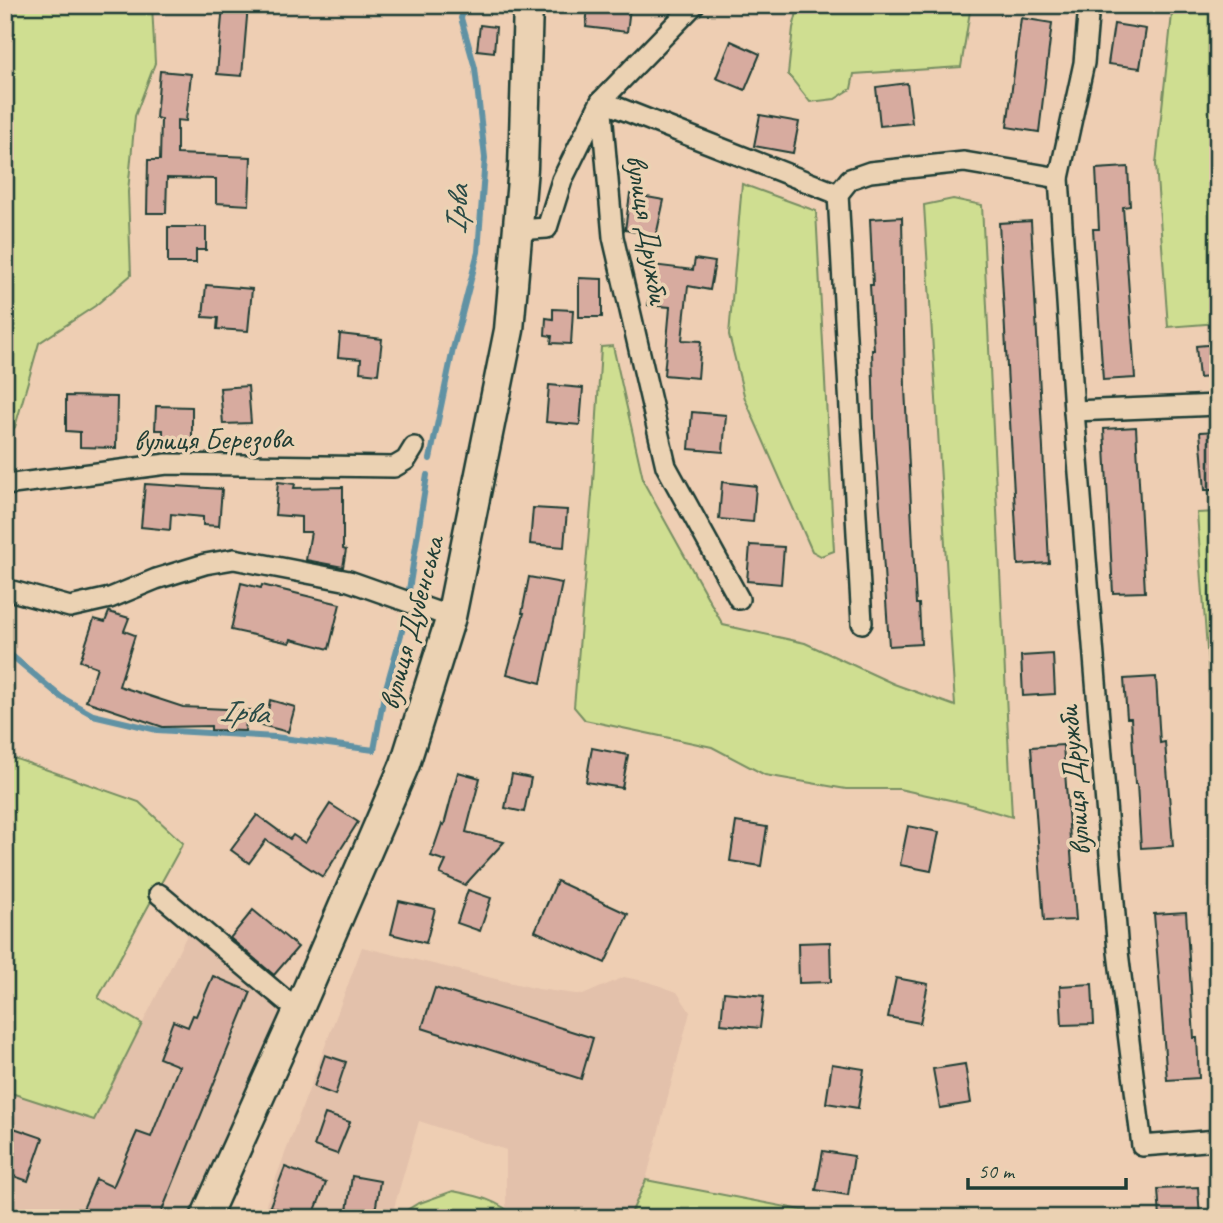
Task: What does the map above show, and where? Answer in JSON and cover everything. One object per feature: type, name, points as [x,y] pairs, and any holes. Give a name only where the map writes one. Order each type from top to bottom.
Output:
[{"type":"main road","name":"вулиця Дубенська","points":[[205,1218],[405,764],[451,617],[509,330],[523,168],[528,5]]},
{"type":"street","points":[[518,230],[547,228],[562,180],[601,101],[694,5]]},
{"type":"street","name":"вулиця Дружби","points":[[1089,5],[1084,63],[1059,178],[1074,411],[1118,952],[1142,1146],[1218,1140]]},
{"type":"street","name":"вулиця Дружби","points":[[738,599],[666,466],[613,237],[601,101],[838,194]]},
{"type":"street","points":[[862,623],[838,194],[850,179],[870,172],[964,162],[1059,178]]},
{"type":"street","points":[[1074,411],[1218,405]]},
{"type":"street","name":"вулиця Березова","points":[[5,485],[167,464],[394,467],[406,460],[414,447]]},
{"type":"street","points":[[5,589],[69,607],[110,598],[156,579],[205,564],[234,559],[349,581],[451,617]]},
{"type":"street","points":[[159,894],[298,1010]]},
{"type":"shaded area","points":[[193,923],[298,1011],[205,1218],[5,1218],[5,1091],[94,1120]]},
{"type":"shaded area","points":[[362,947],[538,989],[583,995],[624,977],[677,992],[690,1012],[646,1180],[629,1218],[517,1218],[506,1207],[506,1150],[419,1121],[391,1218],[261,1218]]},
{"type":"green space","points":[[5,5],[152,5],[155,63],[135,116],[128,192],[131,275],[95,306],[39,343],[15,427],[5,439]]},
{"type":"green space","points":[[799,5],[971,5],[961,67],[854,74],[851,89],[835,99],[810,102],[788,74],[793,28]]},
{"type":"green space","points":[[1173,5],[1218,5],[1218,323],[1168,327],[1156,164]]},
{"type":"green space","points":[[742,184],[816,211],[834,551],[821,556],[812,551],[745,399],[729,335]]},
{"type":"green space","points":[[953,199],[982,205],[1012,817],[899,789],[846,789],[765,775],[712,747],[585,720],[574,707],[593,483],[601,347],[613,346],[644,483],[723,625],[805,643],[894,684],[955,706],[924,205]]},
{"type":"green space","points":[[1218,512],[1218,800],[1197,513]]},
{"type":"green space","points":[[5,755],[139,802],[183,843],[98,998],[142,1024],[94,1120],[5,1091]]},
{"type":"green space","points":[[646,1180],[843,1218],[629,1218]]},
{"type":"green space","points":[[453,1191],[495,1203],[517,1218],[394,1218],[417,1204]]},
{"type":"building","points":[[223,5],[248,5],[242,76],[217,74]]},
{"type":"building","points":[[588,5],[630,8],[627,32],[586,27]]},
{"type":"building","points":[[1021,18],[1052,23],[1039,132],[1007,127]]},
{"type":"building","points":[[1114,24],[1146,29],[1140,68],[1108,64]]},
{"type":"building","points":[[480,25],[496,27],[494,52],[477,50]]},
{"type":"building","points":[[731,41],[760,54],[745,90],[716,78]]},
{"type":"building","points":[[160,71],[191,74],[186,121],[177,120],[177,154],[251,157],[249,205],[216,203],[216,179],[167,178],[166,213],[147,213],[148,160],[160,160],[161,119],[156,118]]},
{"type":"building","points":[[907,83],[912,123],[880,126],[876,87]]},
{"type":"building","points":[[760,115],[799,122],[793,153],[754,146]]},
{"type":"building","points":[[1128,167],[1130,206],[1123,207],[1135,378],[1103,380],[1093,229],[1099,229],[1096,169]]},
{"type":"building","points":[[630,194],[664,200],[656,236],[625,230]]},
{"type":"building","points":[[902,217],[905,388],[916,604],[919,604],[921,644],[889,646],[874,418],[870,219]]},
{"type":"building","points":[[1031,221],[1049,563],[1018,565],[999,223]]},
{"type":"building","points":[[168,227],[206,227],[206,250],[196,250],[196,263],[168,263]]},
{"type":"building","points":[[695,259],[715,262],[710,290],[688,286],[682,340],[701,341],[698,378],[664,375],[670,307],[648,305],[653,265],[693,270]]},
{"type":"building","points":[[579,278],[602,279],[602,317],[579,317]]},
{"type":"building","points":[[206,285],[252,289],[248,331],[217,329],[218,318],[203,317]]},
{"type":"building","points":[[553,309],[573,310],[571,344],[551,343],[552,336],[545,335],[546,318],[553,319]]},
{"type":"building","points":[[340,334],[382,339],[378,374],[360,372],[361,359],[338,357]]},
{"type":"building","points":[[1218,344],[1218,376],[1199,378],[1196,346]]},
{"type":"building","points":[[549,385],[583,388],[580,425],[546,422]]},
{"type":"building","points":[[248,386],[251,423],[223,424],[220,388]]},
{"type":"building","points":[[66,396],[117,397],[116,448],[80,447],[80,432],[66,431]]},
{"type":"building","points":[[156,406],[192,407],[192,441],[163,440],[163,430],[155,430]]},
{"type":"building","points":[[692,412],[726,415],[723,452],[689,449]]},
{"type":"building","points":[[1136,427],[1145,592],[1113,593],[1104,429]]},
{"type":"building","points":[[1218,431],[1218,490],[1205,490],[1200,432]]},
{"type":"building","points":[[278,482],[295,484],[294,488],[343,487],[343,549],[346,550],[343,567],[306,560],[311,532],[301,532],[301,517],[275,515]]},
{"type":"building","points":[[722,482],[756,486],[753,522],[719,519]]},
{"type":"building","points":[[145,484],[222,489],[219,526],[203,525],[203,517],[171,514],[170,530],[141,527]]},
{"type":"building","points":[[533,508],[567,510],[564,547],[530,544]]},
{"type":"building","points":[[750,545],[784,547],[781,584],[747,581]]},
{"type":"building","points":[[529,577],[562,583],[541,683],[507,674],[524,613]]},
{"type":"building","points":[[241,583],[261,588],[262,585],[340,604],[329,649],[291,639],[290,643],[231,630]]},
{"type":"building","points":[[109,612],[129,618],[124,631],[135,635],[119,686],[183,707],[268,711],[270,700],[295,707],[288,732],[246,721],[245,731],[211,730],[211,726],[163,727],[86,701],[97,667],[80,661],[94,619],[105,622]]},
{"type":"building","points":[[1053,654],[1055,694],[1023,696],[1021,656]]},
{"type":"building","points":[[1156,677],[1160,743],[1165,742],[1173,846],[1141,848],[1131,718],[1127,718],[1124,679]]},
{"type":"building","points":[[1063,745],[1076,920],[1044,921],[1031,747]]},
{"type":"building","points":[[592,748],[628,755],[622,788],[586,782]]},
{"type":"building","points":[[458,772],[480,778],[466,832],[504,842],[465,885],[440,874],[446,861],[431,856],[442,824],[444,825]]},
{"type":"building","points":[[512,774],[531,778],[524,812],[505,808]]},
{"type":"building","points":[[330,804],[358,822],[323,877],[266,840],[249,863],[231,850],[257,815],[290,839],[293,835],[305,843]]},
{"type":"building","points":[[736,822],[767,827],[761,866],[730,861]]},
{"type":"building","points":[[908,826],[939,832],[931,871],[900,865]]},
{"type":"building","points":[[557,881],[628,914],[605,963],[535,931]]},
{"type":"building","points":[[468,890],[491,898],[480,931],[457,923]]},
{"type":"building","points":[[399,901],[435,909],[426,943],[391,934]]},
{"type":"building","points":[[253,910],[298,947],[274,975],[230,938]]},
{"type":"building","points":[[1186,912],[1199,1078],[1167,1080],[1154,914]]},
{"type":"building","points":[[830,942],[831,982],[799,983],[798,943]]},
{"type":"building","points":[[213,976],[251,992],[159,1218],[79,1218],[96,1179],[113,1187],[137,1132],[151,1137],[179,1066],[159,1058],[173,1021],[188,1027],[193,1015],[196,1016]]},
{"type":"building","points":[[896,978],[928,984],[920,1023],[888,1017]]},
{"type":"building","points":[[1092,984],[1094,1024],[1062,1025],[1060,986]]},
{"type":"building","points":[[435,988],[593,1038],[581,1079],[422,1028]]},
{"type":"building","points":[[724,992],[764,996],[760,1028],[721,1024]]},
{"type":"building","points":[[325,1055],[346,1062],[335,1095],[314,1087]]},
{"type":"building","points":[[832,1064],[864,1069],[858,1108],[826,1103]]},
{"type":"building","points":[[965,1064],[971,1103],[940,1108],[933,1069]]},
{"type":"building","points":[[325,1114],[350,1122],[337,1154],[314,1146]]},
{"type":"building","points":[[5,1125],[43,1138],[28,1181],[5,1173]]},
{"type":"building","points":[[823,1151],[854,1156],[848,1195],[816,1190]]},
{"type":"building","points":[[285,1167],[326,1183],[312,1218],[301,1218],[270,1206]]},
{"type":"building","points":[[352,1176],[380,1181],[374,1218],[346,1218]]},
{"type":"building","points":[[1198,1187],[1200,1218],[1160,1218],[1158,1189]]},
{"type":"waterway","name":"Ірва","points":[[430,459],[453,349],[478,252],[485,158],[475,68],[461,18],[466,5]]},
{"type":"waterway","name":"Ірва","points":[[409,590],[427,475]]},
{"type":"waterway","name":"Ірва","points":[[5,650],[61,697],[93,715],[157,730],[275,737],[374,750],[384,695],[404,624]]}]
